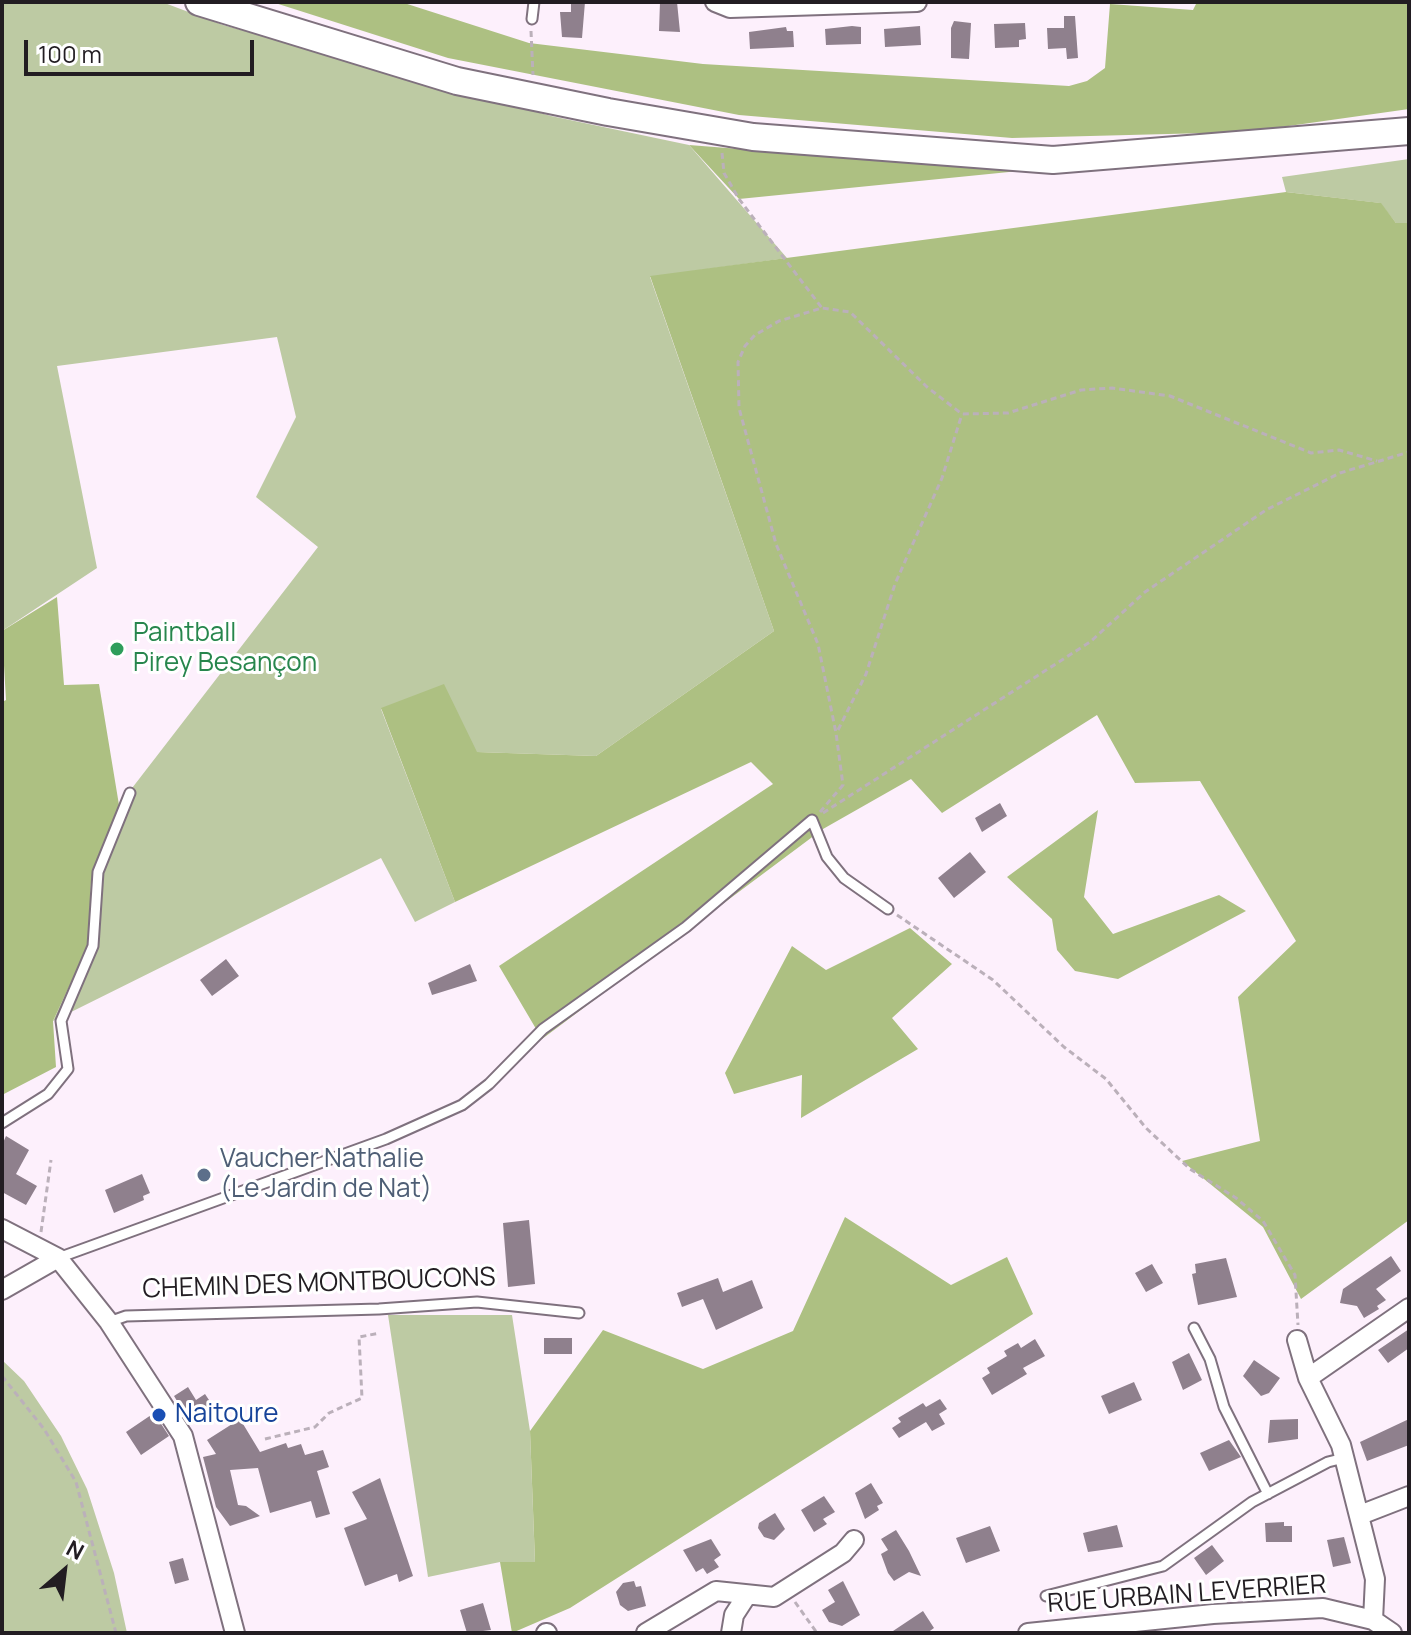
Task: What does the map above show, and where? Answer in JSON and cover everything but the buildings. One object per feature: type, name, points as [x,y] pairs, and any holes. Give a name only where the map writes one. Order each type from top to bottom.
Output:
[{"type":"main road","points":[[199,2],[443,77],[753,137],[1053,160],[1409,131]]},
{"type":"street","points":[[715,2],[730,8],[917,2]]},
{"type":"street","points":[[2,1229],[58,1258]]},
{"type":"street","points":[[2,1290],[58,1258]]},
{"type":"street","name":"CHEMIN DES MONTBOUCONS","points":[[58,1258],[109,1322],[183,1436],[235,1633]]},
{"type":"street","points":[[1308,1378],[1409,1308]]},
{"type":"street","points":[[1297,1340],[1308,1378],[1341,1445],[1375,1579],[1373,1620]]},
{"type":"street","points":[[1360,1515],[1409,1496]]},
{"type":"street","points":[[646,1633],[716,1591],[774,1597],[843,1553],[854,1540]]},
{"type":"street","points":[[731,1633],[734,1615],[747,1595]]},
{"type":"street","name":"RUE URBAIN LEVERRIER","points":[[1028,1633],[1213,1614],[1323,1608],[1373,1620],[1392,1633]]},
{"type":"lane","points":[[532,19],[534,2]]},
{"type":"lane","points":[[2,1123],[48,1094],[68,1069],[61,1021],[93,946],[98,872],[130,793]]},
{"type":"lane","points":[[58,1258],[386,1139],[462,1105],[489,1084],[543,1029],[686,927],[812,820],[827,857],[844,878],[888,909]]},
{"type":"lane","name":"CHEMIN DES MONTBOUCONS","points":[[109,1322],[126,1316],[379,1309],[477,1302],[579,1313]]},
{"type":"lane","points":[[1194,1328],[1210,1359],[1224,1407],[1268,1494]]},
{"type":"lane","points":[[1046,1596],[1163,1566],[1268,1494],[1328,1462],[1344,1458]]},
{"type":"path","points":[[532,19],[529,43],[536,97]]},
{"type":"path","points":[[719,131],[724,173],[739,199],[822,308]]},
{"type":"path","points":[[812,820],[843,785],[818,644],[776,544],[739,408],[738,362],[745,346],[755,335],[779,321],[822,308],[850,312],[927,387],[962,414],[1008,413],[1081,390],[1112,388],[1170,396],[1311,453],[1339,450],[1377,461]]},
{"type":"path","points":[[836,733],[866,674],[895,584],[942,478],[962,414]]},
{"type":"path","points":[[812,820],[1090,642],[1145,592],[1266,510],[1340,473],[1409,452]]},
{"type":"path","points":[[888,909],[993,980],[1064,1047],[1106,1079],[1146,1128],[1190,1169],[1236,1198],[1263,1221],[1295,1275],[1297,1340]]},
{"type":"path","points":[[39,1248],[51,1160]]},
{"type":"path","points":[[265,1439],[315,1427],[329,1413],[362,1398],[359,1337],[380,1333]]},
{"type":"path","points":[[2,1376],[44,1429],[76,1482],[116,1633]]},
{"type":"path","points":[[785,1590],[817,1633]]},
{"type":"green space","points":[[2,2],[162,2],[223,25],[551,116],[689,145],[787,258],[650,277],[774,631],[596,756],[476,752],[381,709],[455,902],[415,922],[381,858],[53,1021],[88,946],[91,882],[119,805],[318,547],[256,497],[296,417],[277,337],[57,366],[97,568],[2,631]]},
{"type":"green space","points":[[272,2],[401,2],[529,43],[703,64],[1069,86],[1087,81],[1105,68],[1110,4],[1193,10],[1197,2],[1409,2],[1409,109],[1246,132],[1012,138],[739,115],[448,58]]},
{"type":"green space","points":[[689,145],[1019,171],[739,199]]},
{"type":"green space","points":[[1409,159],[1409,223],[1396,223],[1380,203],[1286,192],[1282,177]]},
{"type":"green space","points":[[1286,192],[1381,203],[1396,223],[1409,223],[1409,1220],[1301,1299],[1263,1227],[1182,1161],[1260,1141],[1238,997],[1296,941],[1200,781],[1135,783],[1097,715],[942,813],[911,779],[823,829],[542,1039],[499,966],[773,784],[751,762],[455,902],[381,708],[444,684],[477,752],[596,756],[774,631],[650,276]]},
{"type":"green space","points":[[57,597],[64,685],[99,684],[119,805],[91,882],[88,946],[53,1021],[56,1067],[2,1095],[2,702],[6,700],[2,631]]},
{"type":"green space","points":[[1098,810],[1084,897],[1113,934],[1219,895],[1246,911],[1118,979],[1075,971],[1057,950],[1052,919],[1007,877]]},
{"type":"green space","points":[[910,928],[952,964],[892,1018],[918,1049],[801,1118],[802,1075],[734,1094],[725,1073],[792,946],[826,970]]},
{"type":"green space","points":[[845,1217],[951,1285],[1007,1257],[1033,1314],[570,1608],[512,1633],[500,1562],[535,1562],[530,1431],[603,1330],[703,1369],[793,1331]]},
{"type":"green space","points":[[388,1315],[512,1315],[530,1431],[535,1563],[500,1562],[428,1577]]},
{"type":"green space","points":[[2,1360],[24,1381],[61,1436],[87,1489],[114,1573],[127,1633],[2,1633]]},
{"type":"place","name":"Paintball Pirey Besançon","points":[[117,649]]},
{"type":"place","name":"Vaucher Nathalie (Le Jardin de Nat)","points":[[204,1175]]},
{"type":"place","name":"Naitoure","points":[[159,1415]]}]
